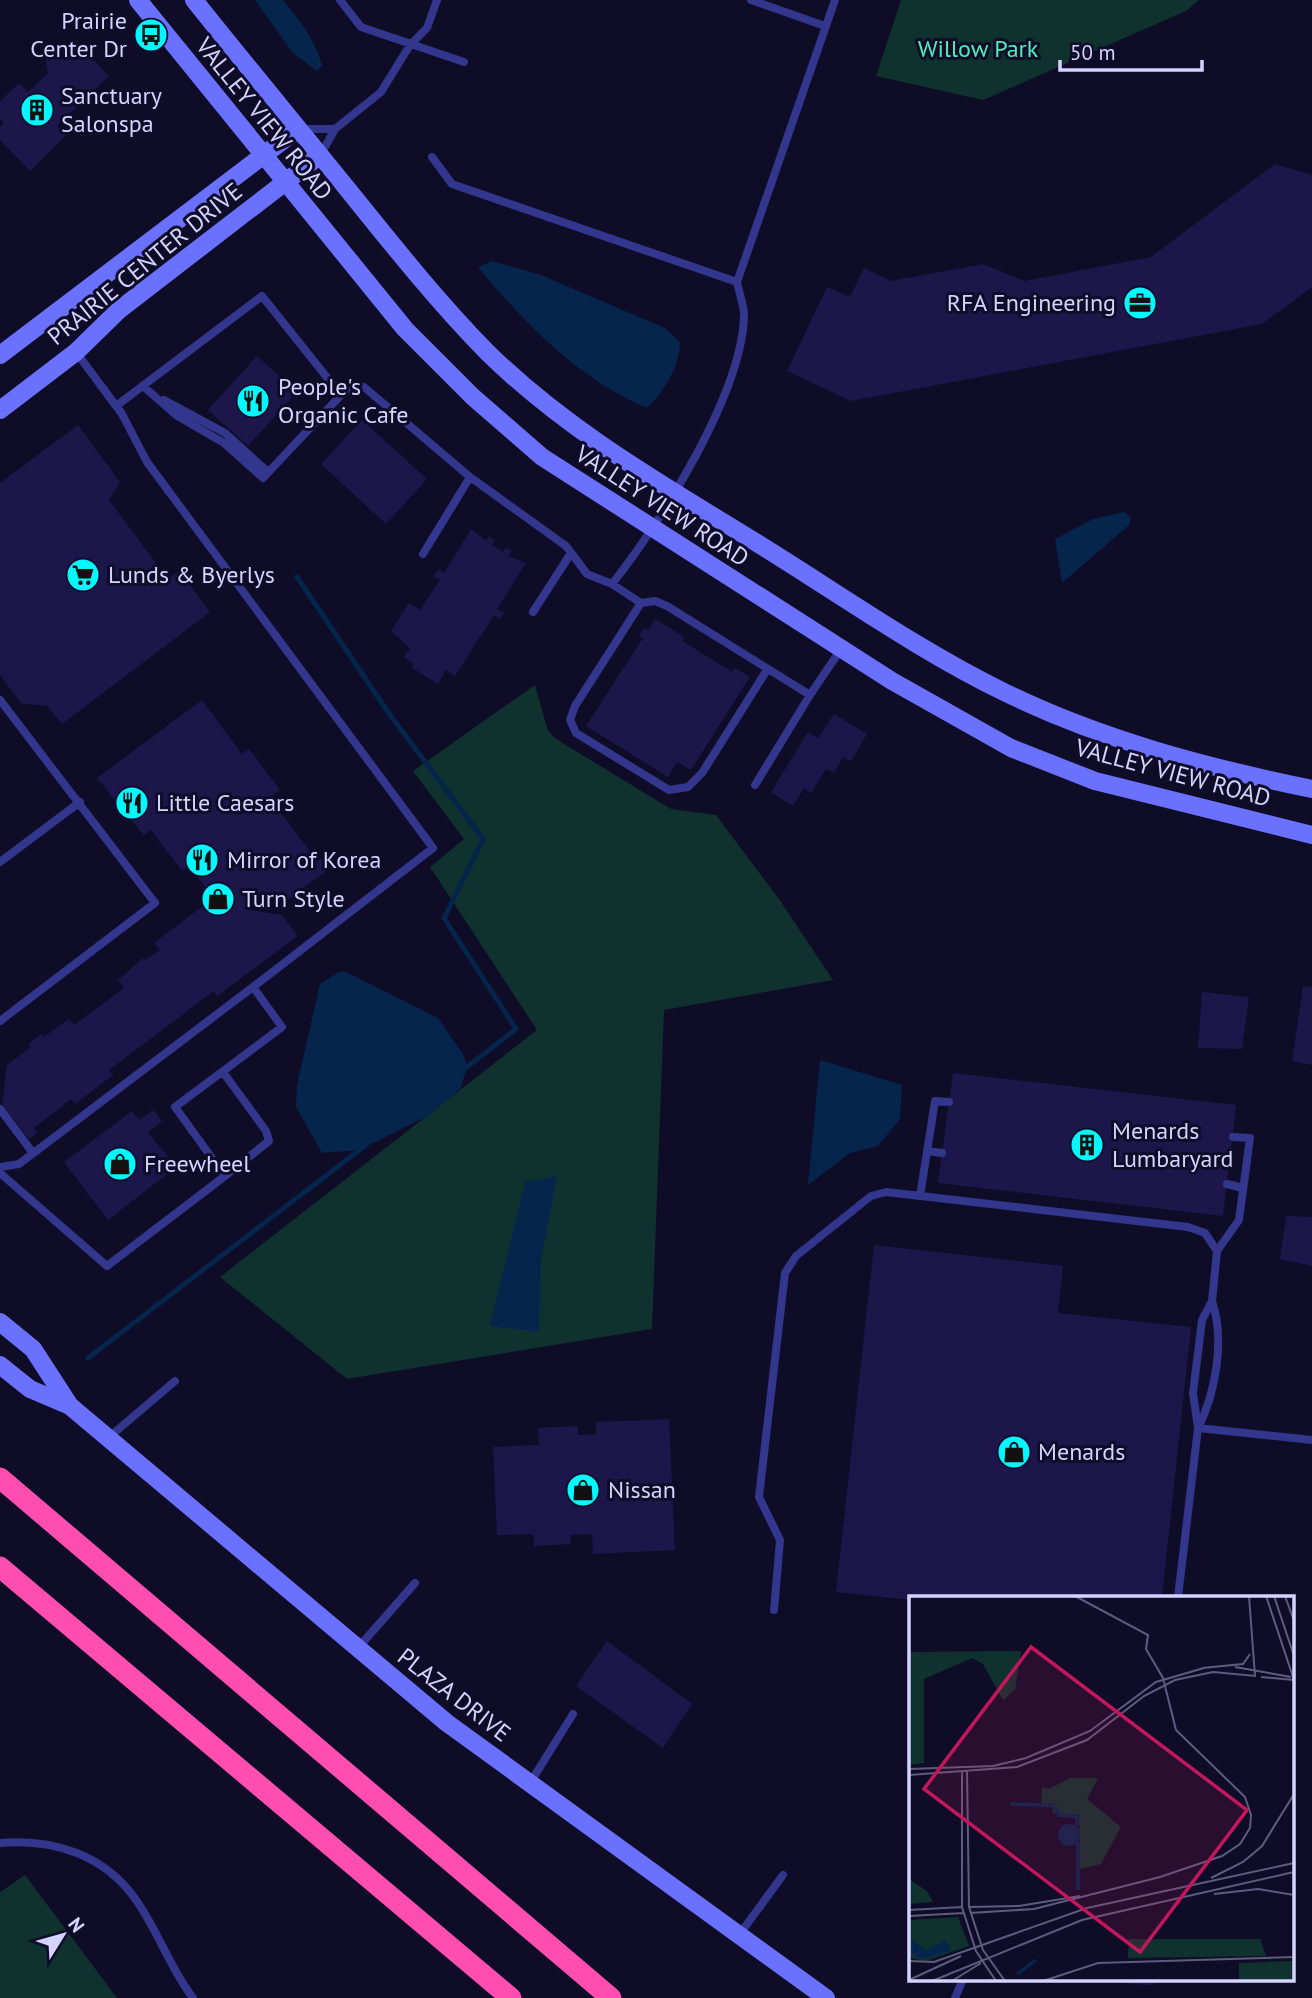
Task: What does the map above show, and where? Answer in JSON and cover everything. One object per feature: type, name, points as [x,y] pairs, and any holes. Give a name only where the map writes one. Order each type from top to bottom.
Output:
[{"type":"highway","points":[[0,1478],[611,1998]]},
{"type":"highway","points":[[0,1567],[511,1998]]},
{"type":"highway","points":[[535,1931],[622,1998]]},
{"type":"highway","points":[[490,1981],[506,1998]]},
{"type":"main road","name":"VALLEY VIEW ROAD","points":[[138,0],[284,184],[405,329],[473,397],[542,457],[841,649],[1012,748],[1095,781],[1312,835]]},
{"type":"main road","name":"VALLEY VIEW ROAD","points":[[194,0],[397,252],[489,354],[561,416],[673,494],[1003,692],[1081,726],[1150,750],[1219,769],[1312,789]]},
{"type":"main road","name":"PRAIRIE CENTER DRIVE","points":[[0,355],[298,130]]},
{"type":"main road","name":"PRAIRIE CENTER DRIVE","points":[[0,410],[76,352],[119,310],[319,156]]},
{"type":"main road","name":"PLAZA DRIVE","points":[[0,1322],[33,1349],[70,1406],[447,1723],[826,1998]]},
{"type":"main road","name":"PLAZA DRIVE","points":[[0,1365],[30,1389],[70,1406]]},
{"type":"lane","points":[[340,0],[361,27],[464,62]]},
{"type":"lane","points":[[319,156],[335,130],[381,92],[410,45],[427,28],[437,0]]},
{"type":"lane","points":[[751,0],[825,26]]},
{"type":"lane","points":[[612,584],[637,553],[649,528],[673,494],[710,426],[730,376],[744,312],[737,282],[835,0]]},
{"type":"lane","points":[[298,130],[335,130]]},
{"type":"lane","points":[[432,157],[452,184],[737,282]]},
{"type":"lane","points":[[116,406],[262,296],[341,395]]},
{"type":"lane","points":[[0,1167],[19,1164],[433,848],[147,462],[116,406],[76,352]]},
{"type":"lane","points":[[143,386],[158,398],[225,433],[268,472],[341,395],[356,386],[371,390],[470,477],[566,546],[587,574],[612,584],[641,603],[655,601],[667,606],[810,695]]},
{"type":"lane","points":[[423,554],[470,477]]},
{"type":"lane","points":[[533,612],[571,553]]},
{"type":"lane","points":[[641,603],[575,706],[570,720],[576,733],[669,790],[688,787],[702,773],[766,670]]},
{"type":"lane","points":[[755,785],[841,649]]},
{"type":"lane","points":[[0,700],[155,903],[0,1021]]},
{"type":"lane","points":[[0,862],[80,802]]},
{"type":"lane","points":[[225,1176],[175,1107],[282,1027],[253,988]]},
{"type":"lane","points":[[0,1173],[107,1266],[269,1141],[266,1131],[223,1072]]},
{"type":"lane","points":[[920,1196],[935,1101],[949,1102]]},
{"type":"lane","points":[[0,1109],[33,1153]]},
{"type":"lane","points":[[1178,1596],[1198,1428],[1193,1393],[1202,1320],[1212,1301],[1217,1251],[1239,1220],[1250,1138],[1233,1136]]},
{"type":"lane","points":[[928,1151],[942,1153]]},
{"type":"lane","points":[[1227,1184],[1243,1188]]},
{"type":"lane","points":[[774,1610],[780,1540],[759,1497],[785,1272],[796,1256],[871,1196],[886,1192],[1188,1227],[1205,1233],[1217,1251]]},
{"type":"lane","points":[[1198,1428],[1210,1403],[1213,1379],[1219,1321],[1212,1301]]},
{"type":"lane","points":[[108,1438],[175,1381]]},
{"type":"lane","points":[[1198,1428],[1312,1440]]},
{"type":"lane","points":[[357,1649],[415,1583]]},
{"type":"lane","points":[[529,1784],[573,1714]]},
{"type":"lane","points":[[0,1843],[24,1840],[59,1845],[90,1859],[116,1876],[136,1900],[193,1998]]},
{"type":"lane","points":[[739,1936],[783,1875]]},
{"type":"lane","points":[[955,1998],[963,1980]]},
{"type":"green space","name":"Willow Park","points":[[901,0],[1199,0],[1186,11],[983,100],[876,76]]},
{"type":"green space","points":[[535,685],[548,731],[556,739],[671,809],[716,815],[781,902],[833,980],[664,1010],[652,1329],[347,1379],[220,1277],[537,1030],[430,867],[464,839],[413,771]]},
{"type":"green space","points":[[25,1875],[117,1998],[0,1998],[0,1892]]},
{"type":"water","points":[[255,0],[283,0],[316,48],[322,66],[317,71],[293,53]]},
{"type":"water","points":[[492,261],[541,275],[665,328],[680,342],[674,369],[659,395],[646,408],[621,396],[575,365],[534,329],[478,267]]},
{"type":"water","points":[[1125,512],[1131,518],[1129,525],[1062,583],[1055,539],[1093,519]]},
{"type":"water","points":[[339,972],[346,972],[438,1018],[463,1054],[467,1066],[461,1088],[429,1115],[359,1150],[322,1153],[296,1107],[297,1085],[320,984]]},
{"type":"water","points":[[820,1060],[902,1085],[900,1119],[878,1146],[850,1153],[808,1185]]},
{"type":"water","points":[[557,1176],[541,1260],[539,1332],[490,1326],[525,1182]]},
{"type":"building","name":"Sanctuary Salonspa","points":[[73,45],[74,51],[84,50],[109,76],[57,126],[66,135],[30,171],[0,140],[0,127],[4,123],[0,118],[0,101],[19,83],[28,92],[48,73],[44,50]]},
{"type":"building","points":[[1275,164],[1312,175],[1312,287],[1262,324],[851,401],[787,371],[827,287],[850,297],[864,268],[891,281],[983,264],[1024,281],[1151,257]]},
{"type":"building","name":"People's Organic Cafe","points":[[257,356],[297,392],[248,446],[208,410]]},
{"type":"building","points":[[362,420],[427,479],[386,524],[321,464]]},
{"type":"building","name":"Lunds & Byerlys","points":[[78,425],[120,482],[109,500],[168,579],[179,571],[210,612],[62,724],[47,706],[21,703],[0,675],[0,483]]},
{"type":"building","points":[[471,529],[486,541],[489,536],[495,540],[492,545],[503,552],[506,547],[512,551],[509,556],[526,563],[497,609],[504,613],[500,619],[494,615],[455,676],[446,670],[438,684],[411,667],[414,664],[404,657],[410,648],[391,631],[409,603],[420,610],[440,580],[433,576],[438,569],[444,573]]},
{"type":"building","points":[[655,619],[684,637],[682,641],[732,672],[735,668],[750,677],[691,770],[677,762],[668,777],[586,726],[643,638],[639,636],[644,628],[648,630]]},
{"type":"building","points":[[202,700],[242,754],[249,749],[280,790],[269,798],[318,861],[323,858],[330,868],[286,901],[246,896],[252,904],[245,909],[282,915],[298,936],[217,996],[214,991],[109,1070],[113,1075],[75,1104],[71,1099],[34,1128],[37,1133],[29,1139],[2,1105],[7,1065],[31,1047],[29,1044],[41,1034],[44,1037],[69,1019],[74,1025],[124,988],[118,980],[143,958],[145,960],[160,950],[154,943],[208,902],[209,892],[189,866],[182,871],[151,830],[144,835],[97,778]]},
{"type":"building","points":[[834,714],[867,734],[851,761],[843,757],[834,773],[826,769],[811,793],[804,788],[793,806],[771,792],[808,732],[818,738]]},
{"type":"building","points":[[1303,986],[1312,987],[1312,1065],[1292,1061]]},
{"type":"building","points":[[1202,992],[1249,997],[1242,1049],[1198,1048]]},
{"type":"building","name":"Menards Lumbaryard","points":[[953,1073],[1236,1105],[1223,1216],[938,1183]]},
{"type":"building","name":"Freewheel","points":[[153,1110],[162,1121],[148,1132],[176,1167],[108,1220],[64,1162],[132,1111],[139,1120]]},
{"type":"building","points":[[1286,1216],[1312,1217],[1312,1266],[1280,1259]]},
{"type":"building","name":"Menards","points":[[874,1245],[1063,1266],[1058,1313],[1191,1327],[1162,1596],[909,1596],[909,1600],[836,1592]]},
{"type":"building","name":"Nissan","points":[[669,1419],[675,1550],[593,1554],[592,1534],[570,1535],[571,1544],[534,1546],[533,1534],[497,1535],[493,1447],[539,1445],[538,1428],[578,1426],[578,1435],[596,1434],[596,1422]]},
{"type":"building","points":[[607,1641],[692,1704],[663,1748],[576,1686]]},
{"type":"building","points":[[1119,1980],[1159,1980],[1152,1985],[1130,1984]]},
{"type":"waterway","points":[[297,577],[390,715],[483,839],[444,918],[516,1029],[462,1071]]},
{"type":"waterway","points":[[88,1358],[366,1145]]},
{"type":"place","name":"Prairie Center Dr","points":[[151,35]]},
{"type":"place","name":"Sanctuary Salonspa","points":[[37,110]]},
{"type":"place","name":"RFA Engineering","points":[[1140,303]]},
{"type":"place","name":"People's Organic Cafe","points":[[253,401]]},
{"type":"place","name":"Lunds & Byerlys","points":[[83,575]]},
{"type":"place","name":"Little Caesars","points":[[132,803]]},
{"type":"place","name":"Mirror of Korea","points":[[202,860]]},
{"type":"place","name":"Turn Style","points":[[218,899]]},
{"type":"place","name":"Menards Lumbaryard","points":[[1087,1145]]},
{"type":"place","name":"Freewheel","points":[[120,1164]]},
{"type":"place","name":"Menards","points":[[1014,1452]]},
{"type":"place","name":"Nissan","points":[[583,1490]]}]
